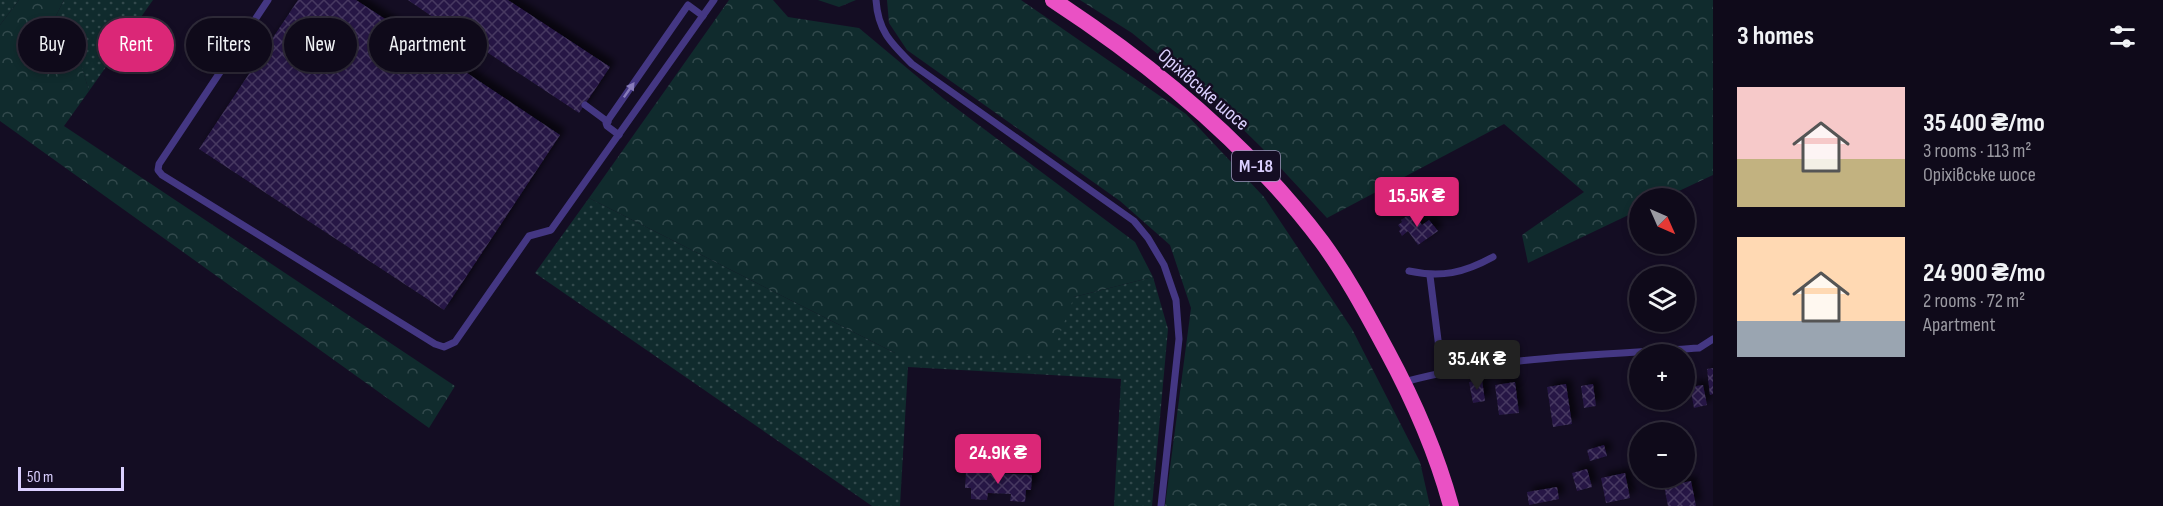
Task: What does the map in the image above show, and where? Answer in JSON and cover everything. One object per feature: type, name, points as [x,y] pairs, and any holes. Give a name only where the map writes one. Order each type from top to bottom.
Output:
[{"type":"highway","name":"Оріхівське шосе","points":[[1053,0],[1102,32],[1166,81],[1246,155],[1287,198],[1323,243],[1366,312],[1404,382]]},
{"type":"highway","name":"М-18","points":[[1404,382],[1426,431],[1451,506]]},
{"type":"lane","points":[[268,0],[159,164],[158,170],[162,175],[435,344],[444,347],[455,342],[529,236],[551,231],[714,0]]},
{"type":"lane","points":[[876,0],[878,18],[884,32],[891,43],[912,64],[1134,221],[1148,238],[1164,265],[1176,300],[1179,339],[1161,506]]},
{"type":"lane","points":[[619,135],[606,123],[688,5],[703,16]]},
{"type":"lane","points":[[585,105],[608,122]]},
{"type":"lane","points":[[1409,271],[1430,276],[1471,269],[1493,257]]},
{"type":"lane","points":[[1430,276],[1442,372]]},
{"type":"lane","points":[[1404,382],[1442,372],[1514,361],[1700,348],[1713,339]]},
{"type":"green space","points":[[0,0],[19,0],[0,25]]},
{"type":"green space","points":[[19,0],[64,0],[55,18],[18,18],[18,72],[83,72],[89,91],[64,126],[455,386],[429,428],[0,121],[0,25]]},
{"type":"green space","points":[[64,0],[153,0],[140,18],[98,18],[98,72],[102,72],[89,91],[83,72],[86,72],[86,18],[55,18]]},
{"type":"green space","points":[[729,0],[773,0],[788,17],[859,28],[944,99],[1135,242],[1153,277],[1074,297],[1052,355],[895,353],[589,198]]},
{"type":"green space","points":[[818,0],[856,0],[839,7]]},
{"type":"green space","points":[[887,0],[1021,0],[1186,114],[1264,197],[1352,329],[1420,462],[1430,506],[1165,506],[1191,308],[1170,245],[1120,201],[907,50],[889,23]]},
{"type":"green space","points":[[1080,0],[1713,0],[1713,175],[1685,188],[1629,188],[1629,215],[1528,263],[1522,235],[1584,192],[1504,124],[1327,218],[1262,148],[1207,94],[1132,33]]},
{"type":"green space","points":[[589,198],[895,353],[1074,297],[1153,277],[1168,329],[1152,506],[1114,506],[1121,379],[908,367],[900,506],[872,506],[535,273]]},
{"type":"building","points":[[298,0],[356,0],[384,18],[369,18],[369,72],[466,72],[560,135],[444,310],[199,149],[250,72],[272,72],[272,39],[284,21],[284,72],[357,72],[357,18],[286,18]]},
{"type":"building","points":[[408,0],[508,0],[610,67],[579,113],[487,52],[487,18],[434,18]]},
{"type":"building","points":[[1413,212],[1422,225],[1429,220],[1438,231],[1418,245],[1408,231],[1402,236],[1398,225],[1402,222],[1401,220]]},
{"type":"building","points":[[1713,368],[1713,394],[1710,395],[1707,369]]},
{"type":"building","points":[[1482,380],[1485,401],[1473,403],[1469,382]]},
{"type":"building","points":[[1515,382],[1519,413],[1499,415],[1495,385]]},
{"type":"building","points":[[1566,384],[1572,424],[1553,427],[1547,387]]},
{"type":"building","points":[[1593,384],[1596,406],[1584,408],[1581,386]]},
{"type":"building","points":[[1703,385],[1707,405],[1695,408],[1695,386]]},
{"type":"building","points":[[1604,445],[1607,456],[1590,461],[1587,450]]},
{"type":"building","points":[[1587,469],[1592,487],[1577,491],[1572,473]]},
{"type":"building","points":[[966,472],[1032,475],[1031,490],[1026,490],[1025,502],[1010,501],[1011,494],[988,493],[987,500],[971,499],[971,488],[965,488]]},
{"type":"building","points":[[1625,473],[1630,498],[1606,503],[1601,478]]},
{"type":"building","points":[[1557,487],[1559,499],[1529,505],[1527,492]]},
{"type":"building","points":[[1664,488],[1692,488],[1696,506],[1668,506]]}]
